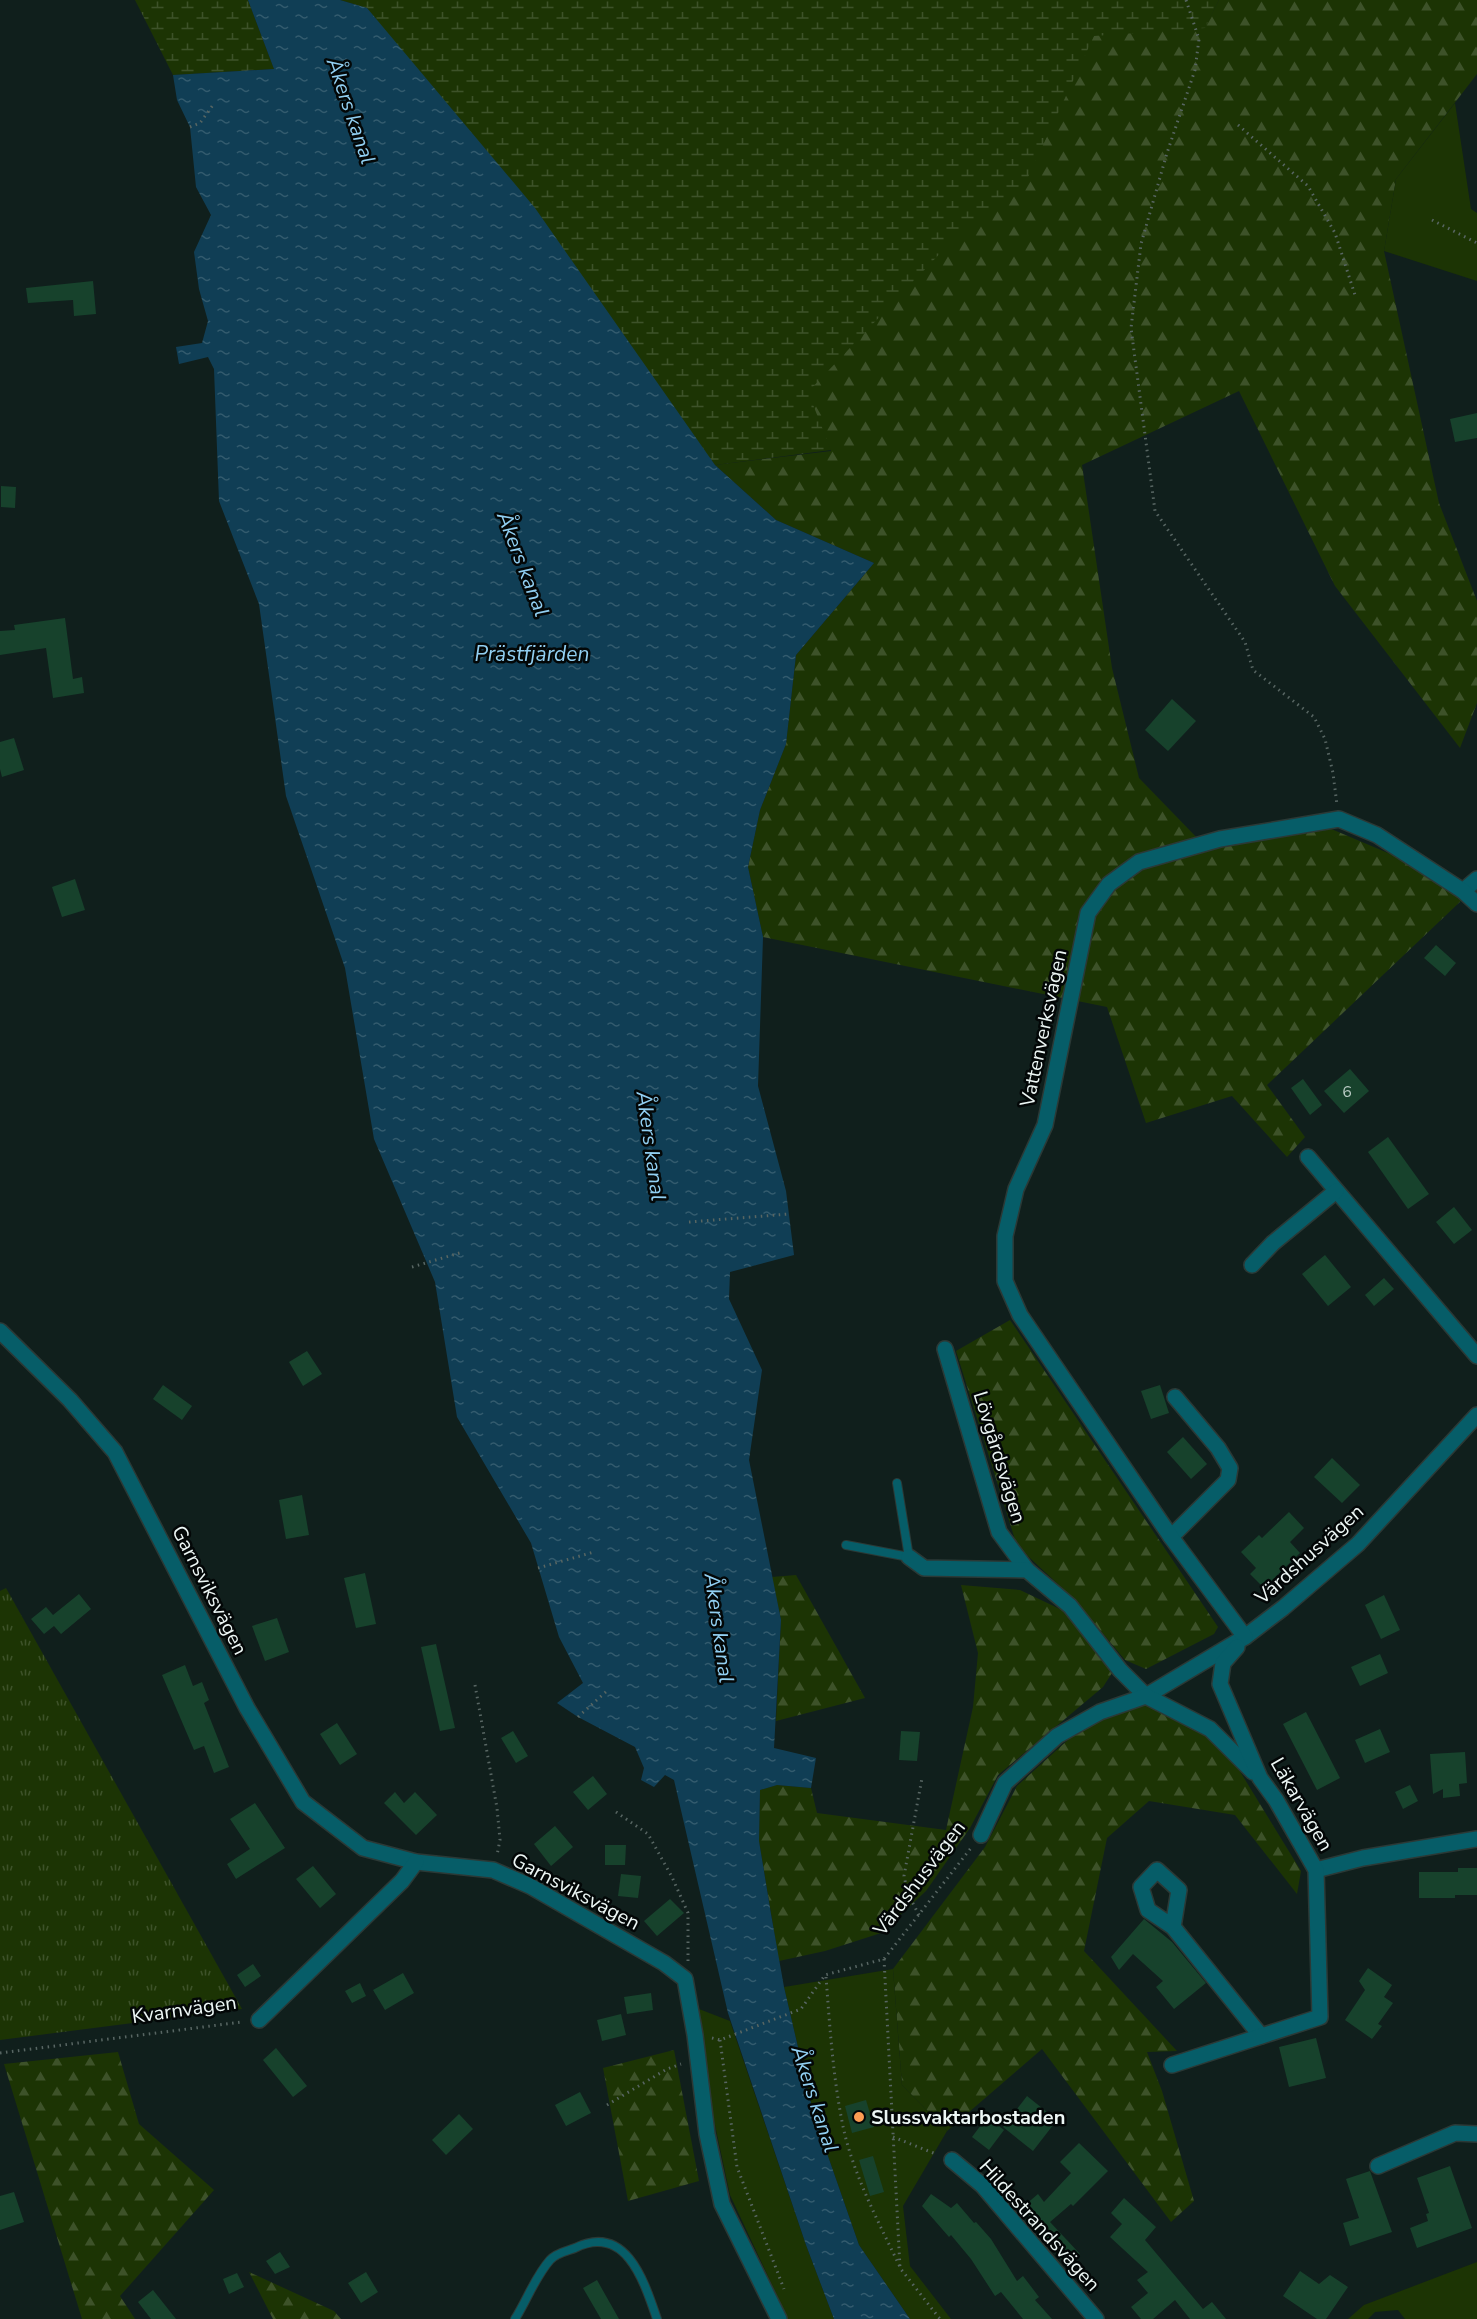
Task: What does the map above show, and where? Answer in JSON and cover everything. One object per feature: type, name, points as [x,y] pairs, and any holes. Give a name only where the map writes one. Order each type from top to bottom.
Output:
[{"type":"street","points":[[1339,819],[1377,835],[1463,891],[1477,904]]},
{"type":"street","name":"Vattenverksvägen","points":[[1245,1637],[1171,1537],[1020,1315],[1005,1281],[1005,1236],[1016,1190],[1045,1125],[1088,913],[1109,884],[1139,862],[1197,845],[1339,819]]},
{"type":"street","points":[[1463,891],[1477,879]]},
{"type":"street","points":[[1308,1157],[1477,1356]]},
{"type":"street","points":[[1252,1266],[1273,1243],[1336,1191]]},
{"type":"street","name":"Garnsviksvägen","points":[[0,1331],[70,1400],[115,1452],[247,1708],[303,1802],[363,1848],[416,1862],[493,1870],[530,1886],[664,1963],[685,1979]]},
{"type":"street","name":"Lövgårdsvägen","points":[[945,1349],[999,1532],[1027,1570],[1070,1606],[1120,1670],[1146,1696]]},
{"type":"street","points":[[1171,1537],[1228,1480],[1230,1468],[1218,1448],[1175,1398]]},
{"type":"street","name":"Värdshusvägen","points":[[981,1835],[1005,1783],[1057,1736],[1100,1712],[1146,1696],[1245,1637],[1283,1608],[1358,1544],[1477,1415]]},
{"type":"street","points":[[909,1557],[924,1568],[1027,1570]]},
{"type":"street","name":"Läkarvägen","points":[[1172,2065],[1320,2017],[1316,1870],[1276,1800],[1260,1778],[1220,1684],[1223,1663],[1245,1637]]},
{"type":"street","points":[[1146,1696],[1210,1729],[1260,1778]]},
{"type":"street","points":[[1316,1870],[1374,1856],[1477,1839]]},
{"type":"street","name":"Kvarnvägen","points":[[259,2020],[402,1881],[416,1862]]},
{"type":"street","points":[[1173,1927],[1261,2036]]},
{"type":"street","points":[[685,1979],[707,2134],[722,2204],[779,2319]]},
{"type":"street","points":[[1378,2166],[1455,2133],[1477,2134]]},
{"type":"street","name":"Hildestrandsvägen","points":[[952,2160],[982,2185],[1096,2319]]},
{"type":"lane","points":[[846,1545],[909,1557],[897,1484]]},
{"type":"lane","points":[[515,2319],[533,2285],[552,2257],[589,2241],[604,2241],[617,2245],[645,2282],[657,2319]]},
{"type":"path","points":[[1186,0],[1199,39],[1195,70],[1167,153],[1141,244],[1131,327],[1155,511],[1245,642],[1253,670],[1314,717],[1325,739],[1334,773],[1339,819]]},
{"type":"path","points":[[190,127],[200,123],[213,105]]},
{"type":"path","points":[[1238,125],[1308,186],[1335,233],[1355,295]]},
{"type":"path","points":[[1432,220],[1477,243]]},
{"type":"path","points":[[689,1222],[789,1214]]},
{"type":"path","points":[[412,1267],[463,1252]]},
{"type":"path","points":[[538,1568],[594,1552]]},
{"type":"path","points":[[475,1685],[497,1808],[500,1840],[493,1870]]},
{"type":"path","points":[[578,1717],[608,1690]]},
{"type":"path","points":[[919,1915],[908,1894],[904,1876],[922,1778]]},
{"type":"path","points":[[616,1812],[648,1834],[672,1877],[688,1913],[689,1959],[685,1979]]},
{"type":"path","name":"Värdshusvägen","points":[[825,1975],[884,1959],[981,1835]]},
{"type":"path","points":[[884,1959],[900,2268]]},
{"type":"path","points":[[788,2297],[737,2167],[720,2040],[801,2009],[825,1975]]},
{"type":"path","points":[[825,1975],[834,2073],[845,2133],[867,2199],[900,2268],[940,2319]]},
{"type":"path","name":"Kvarnvägen","points":[[0,2053],[259,2020]]},
{"type":"path","points":[[607,2105],[667,2068],[698,2060]]},
{"type":"path","points":[[894,2137],[952,2160]]},
{"type":"green space","points":[[135,0],[248,0],[274,69],[173,75]]},
{"type":"green space","points":[[340,0],[1219,0],[1205,28],[1094,36],[1022,190],[949,244],[808,392],[831,450],[715,465],[367,8]]},
{"type":"green space","points":[[1115,0],[1205,27],[1219,0],[1477,0],[1477,74],[1396,179],[1384,251],[1439,503],[1477,601],[1477,703],[1460,748],[1335,586],[1239,391],[1082,465],[1112,668],[1139,778],[1203,844],[1329,828],[1395,856],[1462,900],[1267,1085],[1305,1137],[1287,1157],[1232,1096],[1146,1123],[1107,1007],[763,937],[748,867],[760,810],[786,744],[796,655],[874,563],[776,520],[715,465],[831,451],[807,392]]},
{"type":"green space","points":[[1455,103],[1471,209],[1477,213],[1477,281],[1384,251],[1396,179]]},
{"type":"green space","points":[[1010,1320],[1218,1627],[1214,1634],[1146,1669],[1125,1660],[1074,1599],[1017,1546],[956,1351]]},
{"type":"green space","points":[[796,1575],[865,1698],[776,1721],[781,1620],[772,1577]]},
{"type":"green space","points":[[961,1585],[1020,1590],[1062,1610],[1112,1673],[1103,1687],[998,1775],[970,1828],[926,1891],[881,1933],[825,1951],[779,1961],[759,1841],[760,1790],[777,1785],[811,1788],[817,1813],[946,1830],[973,1707],[978,1653]]},
{"type":"green space","points":[[6,1588],[242,2009],[0,2040],[0,1591]]},
{"type":"green space","points":[[1126,1698],[1171,1703],[1214,1729],[1301,1871],[1297,1894],[1235,1815],[1149,1801],[1107,1838],[1084,1951],[1177,2051],[1147,2052],[1162,2091],[1194,2201],[1171,2222],[1042,2049],[947,2131],[902,2085],[893,1969],[985,1847],[1017,1786],[1070,1738]]},
{"type":"green space","points":[[893,1969],[902,2085],[947,2131],[903,2206],[910,2266],[951,2319],[910,2319],[859,2245],[814,2116],[784,1987]]},
{"type":"green space","points":[[699,2009],[730,2021],[806,2245],[834,2319],[788,2319],[730,2195],[710,2102]]},
{"type":"green space","points":[[674,2050],[699,2181],[628,2201],[603,2068]]},
{"type":"green space","points":[[118,2052],[139,2124],[214,2190],[120,2296],[135,2319],[82,2319],[4,2064]]},
{"type":"green space","points":[[1477,2262],[1477,2319],[1405,2319],[1398,2310],[1375,2312],[1368,2319],[1348,2319],[1364,2305]]},
{"type":"green space","points":[[249,2272],[334,2311],[341,2319],[273,2319]]},
{"type":"water","name":"Prästfjärden","points":[[248,0],[340,0],[367,8],[535,208],[715,465],[776,520],[874,563],[796,655],[786,744],[760,810],[748,867],[763,937],[758,1086],[786,1191],[794,1255],[730,1272],[729,1299],[762,1370],[749,1460],[781,1620],[774,1748],[816,1758],[811,1788],[777,1785],[760,1790],[759,1841],[771,1914],[784,1987],[814,2116],[859,2245],[910,2319],[834,2319],[806,2245],[728,2013],[674,1780],[665,1775],[654,1787],[641,1780],[644,1768],[635,1747],[578,1717],[557,1703],[583,1683],[559,1637],[531,1543],[457,1417],[435,1282],[374,1139],[345,968],[286,796],[259,604],[219,501],[214,369],[208,357],[179,364],[176,347],[202,343],[208,321],[199,289],[194,252],[211,215],[196,187],[190,127],[177,100],[173,75],[274,69]]},
{"type":"building","points":[[93,281],[96,314],[74,316],[73,300],[28,303],[26,288]]},
{"type":"building","points":[[1477,413],[1477,438],[1455,442],[1450,419]]},
{"type":"building","points":[[1,486],[16,487],[15,508],[1,507]]},
{"type":"building","points":[[65,618],[73,679],[82,677],[84,693],[53,698],[46,648],[0,655],[0,631],[15,630],[14,625]]},
{"type":"building","points":[[1172,699],[1196,721],[1168,751],[1145,730]]},
{"type":"building","points":[[14,738],[24,770],[2,777],[0,742]]},
{"type":"building","points":[[75,879],[85,910],[62,917],[52,887]]},
{"type":"building","points":[[1436,945],[1456,963],[1445,976],[1424,958]]},
{"type":"building","points":[[1350,1069],[1369,1091],[1344,1113],[1324,1091]]},
{"type":"building","points":[[1303,1079],[1322,1105],[1310,1115],[1291,1088]]},
{"type":"building","points":[[1388,1137],[1429,1194],[1408,1209],[1368,1152]]},
{"type":"building","points":[[1454,1207],[1472,1230],[1454,1244],[1436,1222]]},
{"type":"building","points":[[1325,1255],[1351,1287],[1328,1306],[1302,1274]]},
{"type":"building","points":[[1384,1278],[1394,1289],[1374,1306],[1365,1295]]},
{"type":"building","points":[[307,1351],[322,1374],[303,1386],[289,1362]]},
{"type":"building","points":[[163,1385],[192,1406],[182,1420],[153,1399]]},
{"type":"building","points":[[1160,1385],[1169,1413],[1151,1419],[1141,1391]]},
{"type":"building","points":[[1183,1437],[1207,1464],[1191,1479],[1167,1452]]},
{"type":"building","points":[[1332,1458],[1360,1485],[1342,1503],[1314,1477]]},
{"type":"building","points":[[302,1495],[309,1535],[286,1539],[279,1500]]},
{"type":"building","points":[[1289,1512],[1304,1528],[1290,1542],[1300,1553],[1264,1588],[1250,1574],[1256,1568],[1241,1552],[1259,1535],[1262,1538]]},
{"type":"building","points":[[365,1573],[376,1624],[356,1628],[344,1578]]},
{"type":"building","points":[[79,1594],[91,1609],[61,1634],[54,1626],[44,1634],[31,1619],[46,1607],[53,1615]]},
{"type":"building","points":[[1384,1595],[1400,1630],[1381,1639],[1365,1605]]},
{"type":"building","points":[[277,1618],[289,1652],[265,1661],[252,1626]]},
{"type":"building","points":[[436,1644],[455,1728],[440,1731],[421,1647]]},
{"type":"building","points":[[1380,1654],[1388,1673],[1360,1686],[1351,1667]]},
{"type":"building","points":[[185,1665],[193,1686],[202,1682],[209,1700],[204,1703],[229,1767],[214,1773],[204,1746],[194,1750],[162,1675]]},
{"type":"building","points":[[1306,1712],[1340,1778],[1317,1790],[1283,1724]]},
{"type":"building","points":[[337,1723],[357,1754],[340,1765],[320,1734]]},
{"type":"building","points":[[1380,1729],[1390,1752],[1365,1763],[1355,1740]]},
{"type":"building","points":[[513,1731],[528,1756],[516,1763],[501,1738]]},
{"type":"building","points":[[901,1731],[920,1732],[917,1761],[899,1760]]},
{"type":"building","points":[[1465,1752],[1467,1783],[1459,1784],[1460,1796],[1443,1798],[1443,1789],[1433,1794],[1430,1754]]},
{"type":"building","points":[[593,1776],[607,1794],[588,1810],[573,1792]]},
{"type":"building","points":[[1410,1785],[1418,1801],[1403,1809],[1395,1792]]},
{"type":"building","points":[[395,1792],[404,1803],[415,1792],[437,1815],[416,1835],[384,1803]]},
{"type":"building","points":[[255,1803],[285,1848],[236,1879],[227,1864],[250,1849],[230,1819]]},
{"type":"building","points":[[555,1826],[573,1847],[551,1866],[534,1844]]},
{"type":"building","points":[[605,1845],[626,1845],[625,1865],[605,1865]]},
{"type":"building","points":[[313,1866],[336,1894],[320,1908],[296,1879]]},
{"type":"building","points":[[1458,1868],[1477,1868],[1477,1895],[1455,1895],[1455,1898],[1419,1898],[1419,1872],[1458,1872]]},
{"type":"building","points":[[621,1874],[641,1876],[638,1898],[618,1896]]},
{"type":"building","points":[[670,1899],[684,1913],[657,1936],[644,1921]]},
{"type":"building","points":[[1144,1919],[1172,1942],[1206,1983],[1174,2009],[1156,1987],[1163,1981],[1133,1954],[1119,1970],[1111,1957]]},
{"type":"building","points":[[253,1964],[261,1976],[245,1987],[237,1975]]},
{"type":"building","points":[[1368,1968],[1392,1985],[1384,1997],[1393,2003],[1378,2024],[1382,2026],[1372,2039],[1345,2020],[1365,1990],[1359,1981]]},
{"type":"building","points":[[403,1973],[414,1993],[385,2010],[373,1990]]},
{"type":"building","points":[[360,1983],[366,1996],[352,2003],[345,1991]]},
{"type":"building","points":[[651,1993],[653,2010],[627,2014],[624,1997]]},
{"type":"building","points":[[621,2014],[626,2035],[602,2041],[597,2020]]},
{"type":"building","points":[[1316,2038],[1326,2078],[1289,2087],[1279,2047]]},
{"type":"building","points":[[276,2048],[307,2086],[293,2097],[263,2060]]},
{"type":"building","points":[[580,2092],[591,2113],[566,2126],[555,2105]]},
{"type":"building","points":[[1027,2096],[1057,2120],[1033,2151],[1003,2127]]},
{"type":"building","name":"Slussvaktarbostaden","points":[[866,2100],[874,2127],[852,2133],[845,2106]]},
{"type":"building","points":[[459,2114],[473,2129],[446,2155],[432,2140]]},
{"type":"building","points":[[987,2117],[1004,2130],[989,2150],[972,2137]]},
{"type":"building","points":[[1079,2143],[1108,2171],[1073,2206],[1071,2204],[1050,2222],[1080,2254],[1067,2266],[1018,2211],[1038,2194],[1044,2202],[1071,2173],[1060,2162]]},
{"type":"building","points":[[873,2156],[884,2192],[870,2196],[859,2160]]},
{"type":"building","points":[[1450,2166],[1472,2228],[1417,2248],[1410,2228],[1428,2221],[1426,2214],[1429,2213],[1417,2178]]},
{"type":"building","points":[[1370,2171],[1392,2232],[1350,2246],[1343,2223],[1359,2218],[1346,2179]]},
{"type":"building","points":[[14,2192],[24,2222],[0,2230],[0,2196]]},
{"type":"building","points":[[931,2194],[951,2208],[957,2203],[974,2223],[976,2222],[991,2239],[1017,2281],[1023,2276],[1039,2297],[1035,2300],[1052,2319],[1023,2319],[1001,2292],[995,2296],[971,2259],[922,2206]]},
{"type":"building","points":[[1124,2198],[1156,2227],[1145,2240],[1203,2309],[1212,2302],[1226,2319],[1190,2319],[1175,2300],[1153,2319],[1141,2319],[1131,2307],[1148,2293],[1137,2280],[1148,2272],[1110,2237],[1122,2224],[1111,2213]]},
{"type":"building","points":[[280,2252],[290,2267],[275,2274],[266,2261]]},
{"type":"building","points":[[1300,2271],[1319,2284],[1330,2275],[1348,2287],[1326,2319],[1317,2319],[1283,2296]]},
{"type":"building","points":[[366,2272],[378,2292],[361,2303],[348,2283]]},
{"type":"building","points":[[237,2273],[244,2287],[229,2294],[223,2279]]},
{"type":"building","points":[[597,2280],[619,2319],[601,2319],[583,2288]]},
{"type":"building","points":[[153,2290],[176,2319],[151,2319],[138,2302]]},
{"type":"place","name":"Slussvaktarbostaden","points":[[859,2117]]},
{"type":"water label","name":"Åkers kanal","points":[[351,111]]},
{"type":"water label","name":"Åkers kanal","points":[[523,564]]},
{"type":"water label","name":"Åkers kanal","points":[[651,1146]]},
{"type":"water label","name":"Åkers kanal","points":[[719,1628]]},
{"type":"water label","name":"Åkers kanal","points":[[815,2099]]}]
